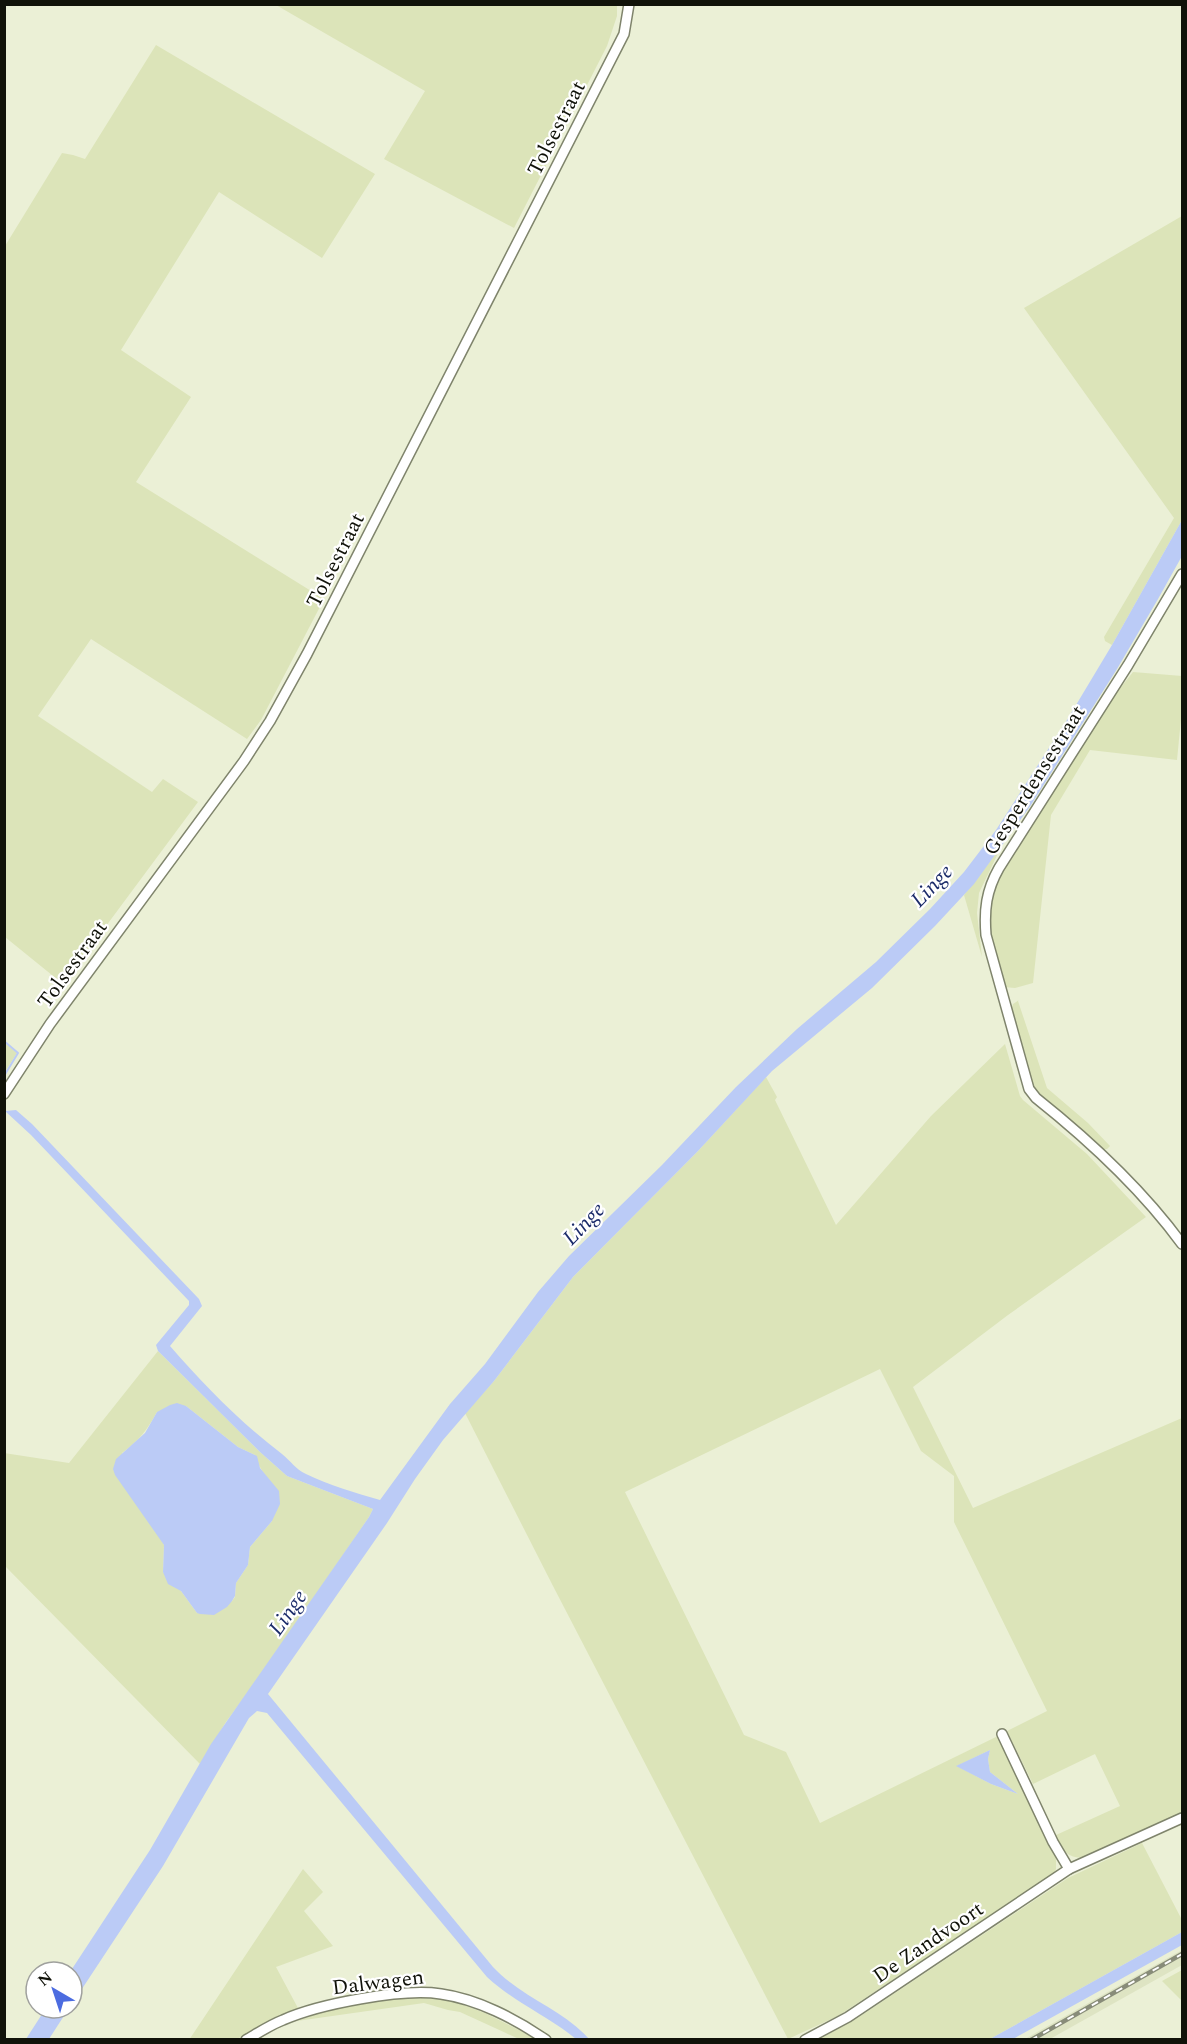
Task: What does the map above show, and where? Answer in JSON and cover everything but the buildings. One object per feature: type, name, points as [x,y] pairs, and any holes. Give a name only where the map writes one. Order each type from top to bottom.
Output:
[{"type":"street","name":"Tolsestraat","points":[[4,1094],[51,1023],[237,770],[270,721],[307,654],[624,34],[629,4]]},
{"type":"street","name":"Gesperdensestraat","points":[[1182,574],[1128,665],[999,868],[988,889],[985,914],[986,935],[1029,1089],[1036,1098],[1104,1156],[1167,1223],[1182,1244]]},
{"type":"street","points":[[1002,1734],[1053,1842],[1069,1869]]},
{"type":"street","name":"De Zandvoort","points":[[805,2040],[848,2017],[1069,1869],[1182,1818]]},
{"type":"street","name":"Dalwagen","points":[[246,2040],[284,2019],[301,2014],[386,1995],[422,1992],[454,1996],[489,2008],[546,2040]]},
{"type":"shaded area","points":[[617,4],[617,16],[607,46],[514,228],[384,159],[425,91],[276,5]]},
{"type":"shaded area","points":[[156,45],[375,174],[322,258],[219,192],[121,350],[191,397],[136,482],[324,599],[261,720],[247,739],[91,639],[38,716],[152,792],[163,779],[198,802],[63,984],[5,937],[5,246],[62,153],[85,159]]},
{"type":"shaded area","points":[[1182,216],[1182,520],[1112,645],[1105,641],[1104,637],[1174,518],[1024,308]]},
{"type":"shaded area","points":[[1133,672],[1182,676],[1182,709],[1177,760],[1090,750],[1051,815],[1033,983],[1015,988],[1003,987],[990,932],[988,907],[993,887],[1109,702]]},
{"type":"shaded area","points":[[1001,847],[979,893],[977,913],[982,957],[964,895]]},
{"type":"shaded area","points":[[1019,1000],[1047,1088],[1088,1123],[1110,1146],[1107,1149],[1103,1149],[1034,1089],[1028,1077],[1011,1010],[1013,1004]]},
{"type":"shaded area","points":[[5,1043],[17,1053],[5,1072]]},
{"type":"shaded area","points":[[1005,1044],[1023,1100],[1087,1154],[1146,1217],[1008,1315],[913,1387],[973,1508],[1182,1418],[1182,1812],[1083,1858],[1069,1854],[1059,1844],[1056,1835],[1120,1806],[1095,1754],[1033,1784],[1007,1731],[1047,1711],[954,1522],[954,1476],[921,1451],[880,1369],[625,1492],[744,1735],[786,1752],[820,1823],[998,1736],[1056,1856],[1056,1869],[1052,1877],[838,2016],[788,2039],[465,1413],[494,1381],[573,1277],[698,1151],[766,1077],[836,1225],[931,1116]],"holes":[[[990,1750],[988,1759],[990,1772],[1018,1794],[991,1784],[957,1766]]]},
{"type":"shaded area","points":[[158,1351],[287,1476],[373,1509],[265,1669],[226,1722],[200,1764],[5,1566],[4,1453],[69,1463]],"holes":[[[186,1406],[238,1447],[255,1455],[264,1474],[272,1521],[250,1547],[248,1565],[236,1583],[235,1597],[232,1601],[197,1613],[163,1572],[164,1545],[122,1453],[142,1435],[157,1412]]]},
{"type":"shaded area","points":[[1142,1843],[1182,1920],[1182,1932],[990,2039],[818,2040],[856,2019],[1068,1878]]},
{"type":"shaded area","points":[[303,1869],[323,1892],[304,1911],[333,1946],[276,1967],[299,2010],[237,2039],[189,2040]]},
{"type":"shaded area","points":[[1182,1950],[1182,1965],[1050,2039],[1025,2039]]},
{"type":"shaded area","points":[[1182,1970],[1182,2001],[1162,1981]]},
{"type":"shaded area","points":[[429,1996],[485,2013],[537,2039],[519,2039],[460,2012],[424,2003],[297,2021],[362,2003]]},
{"type":"water","points":[[1182,520],[1182,556],[1158,599],[1117,669],[1031,805],[974,884],[872,988],[772,1071],[698,1151],[573,1277],[494,1381],[443,1440],[268,1694],[493,1967],[516,1987],[567,2020],[589,2039],[576,2039],[508,1994],[487,1977],[267,1713],[257,1711],[249,1718],[163,1866],[84,1986],[84,1960],[78,1960],[150,1850],[211,1744],[373,1509],[287,1476],[158,1351],[156,1345],[189,1305],[189,1301],[31,1135],[5,1111],[16,1110],[32,1124],[199,1299],[202,1306],[170,1346],[210,1389],[252,1430],[302,1472],[352,1492],[380,1500],[450,1404],[485,1364],[538,1292],[569,1256],[662,1165],[736,1087],[797,1029],[876,962],[964,872],[996,830],[1112,645]]},
{"type":"water","points":[[177,1403],[186,1406],[238,1447],[257,1456],[260,1468],[279,1491],[280,1504],[272,1521],[250,1547],[248,1565],[236,1583],[235,1596],[227,1607],[214,1615],[197,1613],[181,1591],[168,1584],[163,1572],[164,1545],[113,1469],[116,1459],[145,1433],[157,1412]]},
{"type":"water","points":[[990,1750],[988,1759],[990,1772],[1018,1794],[991,1784],[956,1766]]},
{"type":"water","points":[[1182,1932],[1182,1945],[1013,2039],[990,2039]]},
{"type":"water","points":[[38,2020],[61,2020],[49,2039],[26,2039]]},
{"type":"waterway","points":[[4,1041],[18,1053],[4,1076]]},
{"type":"railway","points":[[1031,2040],[1182,1954]]},
{"type":"water label","name":"Linge","points":[[931,885]]},
{"type":"water label","name":"Linge","points":[[583,1223]]},
{"type":"water label","name":"Linge","points":[[287,1612]]}]
